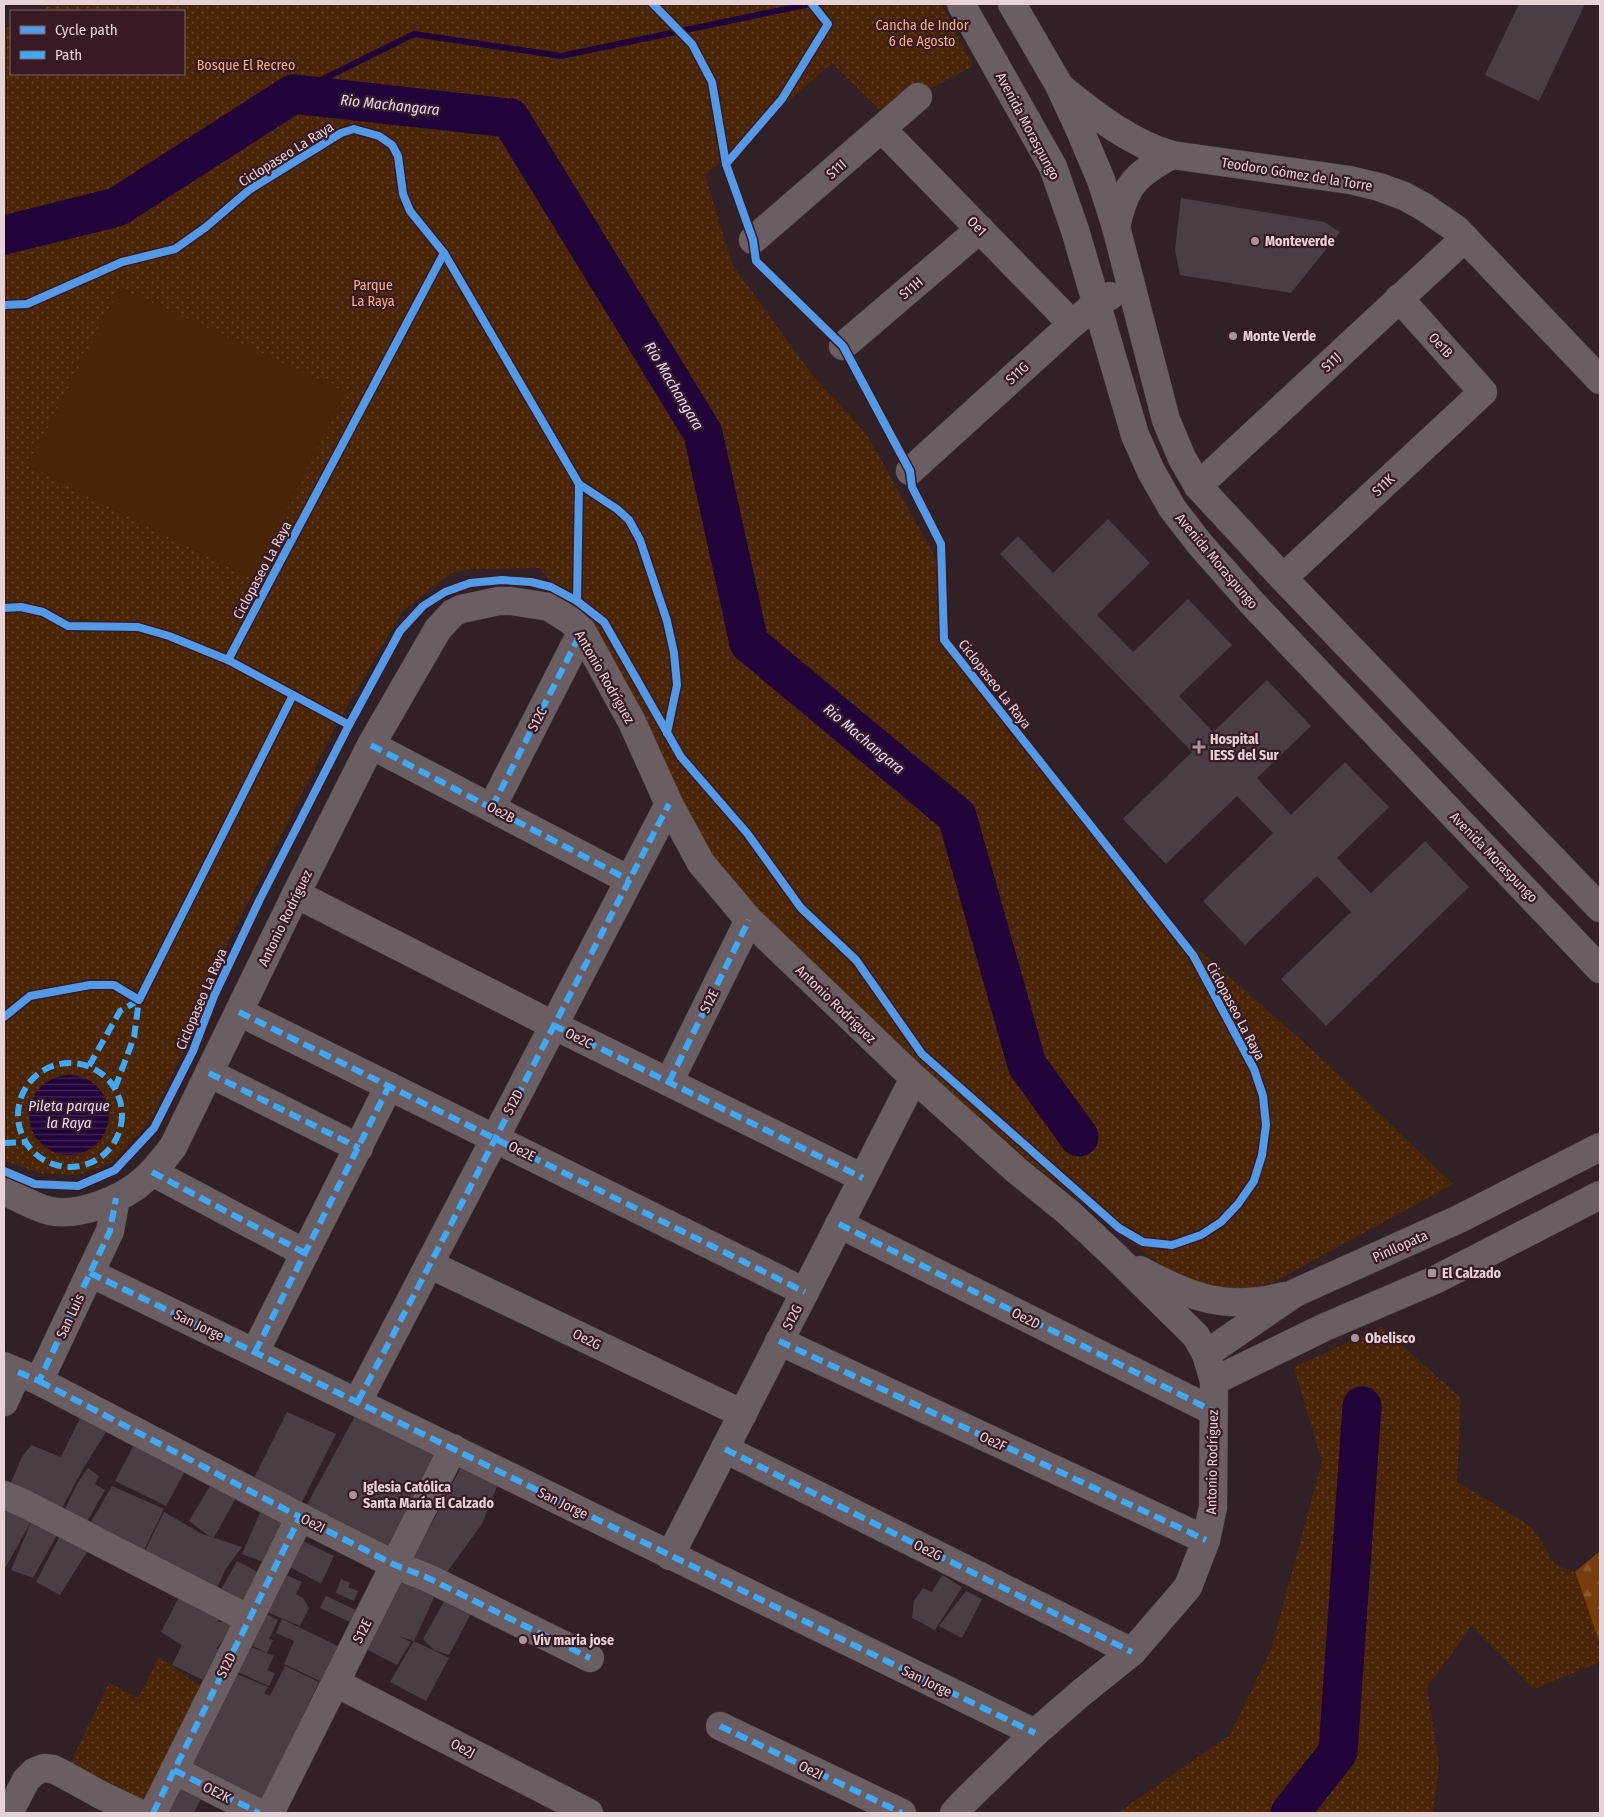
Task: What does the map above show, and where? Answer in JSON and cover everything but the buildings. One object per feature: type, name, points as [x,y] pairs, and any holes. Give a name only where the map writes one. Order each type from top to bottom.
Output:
[{"type":"street","name":"Avenida Moraspungo","points":[[962,4],[1053,167],[1075,230],[1135,435],[1151,471],[1168,501],[1199,543],[1252,603],[1600,969]]},
{"type":"street","points":[[1012,4],[1059,85],[1101,180],[1116,227],[1166,420],[1182,458],[1198,486],[1283,578],[1600,908]]},
{"type":"street","name":"Teodoro Gómez de la Torre","points":[[1059,85],[1103,120],[1166,154]]},
{"type":"street","name":"S11I","points":[[753,240],[918,98]]},
{"type":"street","name":"Teodoro Gómez de la Torre","points":[[1079,128],[1107,146],[1126,152],[1166,154],[1350,180],[1379,187],[1404,196],[1456,229],[1600,380]]},
{"type":"street","name":"Oe1","points":[[882,129],[1072,324]]},
{"type":"street","points":[[1116,227],[1122,202],[1133,182],[1166,154]]},
{"type":"street","name":"S11H","points":[[843,346],[980,229]]},
{"type":"street","name":"S11J","points":[[1198,486],[1465,238]]},
{"type":"street","name":"S11G","points":[[910,471],[1096,304],[1115,293],[1132,288]]},
{"type":"street","name":"Oe1B","points":[[1399,298],[1483,392]]},
{"type":"street","name":"S11K","points":[[1283,578],[1483,392]]},
{"type":"street","name":"Antonio Rodríguez","points":[[4,1191],[49,1211],[79,1211],[116,1198],[145,1180],[173,1147],[371,745],[438,629],[453,613],[469,606],[510,600],[549,607],[571,621],[582,631],[632,722],[669,804],[701,863],[749,920],[914,1078],[1015,1169],[1068,1212],[1196,1336],[1206,1354],[1214,1381],[1213,1507],[1206,1540],[1188,1587],[1132,1652],[1035,1733],[954,1813]]},
{"type":"street","name":"S12C","points":[[492,807],[582,631]]},
{"type":"street","name":"Oe2B","points":[[371,745],[629,880]]},
{"type":"street","name":"S12D","points":[[358,1401],[669,804]]},
{"type":"street","name":"Oe2C","points":[[296,894],[553,1025],[863,1178]]},
{"type":"street","name":"S12E","points":[[669,1082],[749,920]]},
{"type":"street","name":"Oe2E","points":[[239,1012],[805,1292]]},
{"type":"street","points":[[209,1073],[359,1148]]},
{"type":"street","name":"S12G","points":[[670,1556],[914,1078]]},
{"type":"street","points":[[255,1352],[389,1086]]},
{"type":"street","name":"Pinllopata","points":[[1206,1354],[1295,1293],[1459,1219],[1600,1147]]},
{"type":"street","points":[[152,1172],[306,1253]]},
{"type":"street","points":[[1214,1381],[1325,1327],[1435,1280],[1600,1195]]},
{"type":"street","name":"San Luis","points":[[4,1402],[20,1373],[90,1273],[110,1231],[116,1198]]},
{"type":"street","name":"Oe2D","points":[[839,1224],[1213,1411]]},
{"type":"street","name":"Antonio Rodríguez","points":[[1114,1256],[1155,1278],[1205,1299],[1237,1304],[1267,1301],[1295,1293]]},
{"type":"street","name":"Oe2G","points":[[430,1265],[742,1414]]},
{"type":"street","name":"San Jorge","points":[[90,1273],[358,1401],[670,1556],[1035,1733]]},
{"type":"street","name":"Oe2F","points":[[780,1342],[1206,1540]]},
{"type":"street","name":"Oe2I","points":[[20,1373],[300,1517],[590,1658]]},
{"type":"street","name":"S12E","points":[[270,1813],[453,1448]]},
{"type":"street","name":"Oe2G","points":[[725,1449],[1132,1652]]},
{"type":"street","points":[[4,1495],[249,1619]]},
{"type":"street","name":"S12D","points":[[153,1813],[300,1517]]},
{"type":"street","name":"Oe2J","points":[[336,1683],[589,1813]]},
{"type":"street","name":"Oe2I","points":[[720,1726],[902,1813]]},
{"type":"street","points":[[10,1813],[26,1780],[34,1772],[44,1768],[53,1769],[139,1813]]},
{"type":"street","name":"OE2K","points":[[174,1770],[259,1813]]},
{"type":"green space","name":"Parque La Raya","points":[[52,4],[941,4],[973,66],[924,92],[880,110],[832,63],[705,175],[732,264],[813,376],[866,433],[936,558],[944,640],[1183,936],[1320,1057],[1453,1184],[1274,1282],[1221,1294],[1170,1272],[920,1075],[752,917],[672,795],[597,632],[539,568],[473,569],[451,573],[402,612],[333,731],[207,984],[192,1033],[150,1122],[112,1163],[78,1175],[43,1174],[4,1161],[4,28],[10,27],[10,75],[185,75],[185,10],[42,10]]},
{"type":"green space","points":[[120,288],[346,392],[252,579],[28,466]]},
{"type":"green space","points":[[1381,1327],[1461,1398],[1457,1482],[1532,1527],[1556,1565],[1575,1572],[1600,1644],[1600,1662],[1534,1689],[1472,1626],[1427,1687],[1439,1765],[1433,1813],[1117,1813],[1230,1735],[1271,1649],[1322,1462],[1294,1367]]},
{"type":"green space","points":[[1600,1551],[1600,1644],[1575,1572]]},
{"type":"green space","points":[[159,1657],[205,1689],[144,1808],[67,1770],[109,1683],[138,1698]]},
{"type":"water","name":"Pileta parque la Raya","points":[[69,1075],[84,1078],[97,1087],[106,1100],[109,1115],[106,1130],[97,1143],[84,1152],[69,1155],[54,1152],[41,1143],[32,1130],[29,1115],[32,1100],[41,1087],[54,1078]]},
{"type":"waterway","points":[[293,94],[414,34],[561,56],[810,4]]},
{"type":"waterway","name":"Rio Machangara","points":[[4,235],[117,207],[293,94],[510,118],[703,433],[749,643],[957,816],[1027,1065],[1079,1137]]},
{"type":"waterway","points":[[1290,1813],[1338,1752],[1362,1406]]},
{"type":"marked path","points":[[492,807],[582,631]]},
{"type":"marked path","points":[[371,745],[629,880]]},
{"type":"marked path","points":[[358,1401],[669,804]]},
{"type":"marked path","points":[[669,1082],[749,920]]},
{"type":"marked path","points":[[89,1066],[120,1011],[139,1000]]},
{"type":"marked path","points":[[115,1088],[134,1037],[139,1000]]},
{"type":"marked path","points":[[239,1012],[805,1292]]},
{"type":"marked path","points":[[553,1025],[863,1178]]},
{"type":"marked path","points":[[70,1063],[90,1067],[107,1078],[118,1095],[122,1115],[118,1135],[107,1152],[90,1163],[70,1167],[50,1163],[33,1152],[22,1135],[18,1115],[22,1095],[33,1078],[50,1067],[70,1063]]},
{"type":"marked path","points":[[209,1073],[359,1148]]},
{"type":"marked path","points":[[255,1352],[389,1086]]},
{"type":"marked path","points":[[4,1143],[26,1142]]},
{"type":"marked path","points":[[152,1172],[305,1253]]},
{"type":"marked path","points":[[18,1372],[39,1381],[110,1231],[116,1198]]},
{"type":"marked path","points":[[839,1224],[1213,1411]]},
{"type":"marked path","points":[[90,1273],[1035,1733]]},
{"type":"marked path","points":[[779,1341],[1206,1540]]},
{"type":"marked path","points":[[39,1381],[395,1565],[426,1577],[590,1658]]},
{"type":"marked path","points":[[725,1449],[1132,1652]]},
{"type":"marked path","points":[[153,1813],[300,1517]]},
{"type":"marked path","points":[[720,1726],[902,1813]]},
{"type":"marked path","points":[[174,1770],[259,1813]]},
{"type":"cycle path","points":[[653,4],[692,44],[712,82],[726,164]]},
{"type":"cycle path","name":"Ciclopaseo La Raya","points":[[4,1171],[35,1184],[78,1186],[115,1170],[154,1128],[193,1051],[214,996],[260,899],[349,725],[400,631],[423,606],[445,592],[470,583],[502,580],[531,582],[551,587],[577,601],[604,622],[681,757],[747,833],[801,908],[856,960],[922,1054],[1119,1228],[1143,1242],[1172,1245],[1201,1235],[1221,1222],[1238,1204],[1254,1181],[1262,1155],[1266,1125],[1263,1096],[1254,1069],[1193,955],[944,640],[941,544],[912,487],[910,471],[843,346],[756,261],[753,240],[726,164],[782,99],[828,24],[812,4]]},
{"type":"cycle path","name":"Ciclopaseo La Raya","points":[[4,305],[27,304],[122,262],[175,249],[206,227],[249,190],[341,133],[354,129],[379,136],[392,145],[398,156],[403,194],[410,211],[444,253],[579,484],[577,601]]},
{"type":"cycle path","name":"Ciclopaseo La Raya","points":[[228,660],[444,253]]},
{"type":"cycle path","points":[[579,484],[617,509],[629,520],[640,540],[667,621],[674,653],[677,685],[667,733]]},
{"type":"cycle path","points":[[4,608],[21,607],[43,612],[68,626],[138,627],[169,636],[228,660],[349,725]]},
{"type":"cycle path","points":[[4,1017],[30,996],[90,985],[114,985],[139,1000],[293,695]]},
{"type":"place","name":"Monteverde","points":[[1255,241]]},
{"type":"place","name":"Monte Verde","points":[[1233,336]]},
{"type":"place","name":"Hospital IESS del Sur","points":[[1199,747]]},
{"type":"place","name":"El Calzado","points":[[1432,1273]]},
{"type":"place","name":"Obelisco","points":[[1355,1338]]},
{"type":"place","name":"Iglesia Católica Santa María El Calzado","points":[[353,1495]]},
{"type":"place","name":"Viv maria jose","points":[[523,1640]]},
{"type":"park label","name":"Cancha de Indor 6 de Agosto","points":[[922,33]]},
{"type":"park label","name":"Bosque El Recreo","points":[[246,65]]}]
